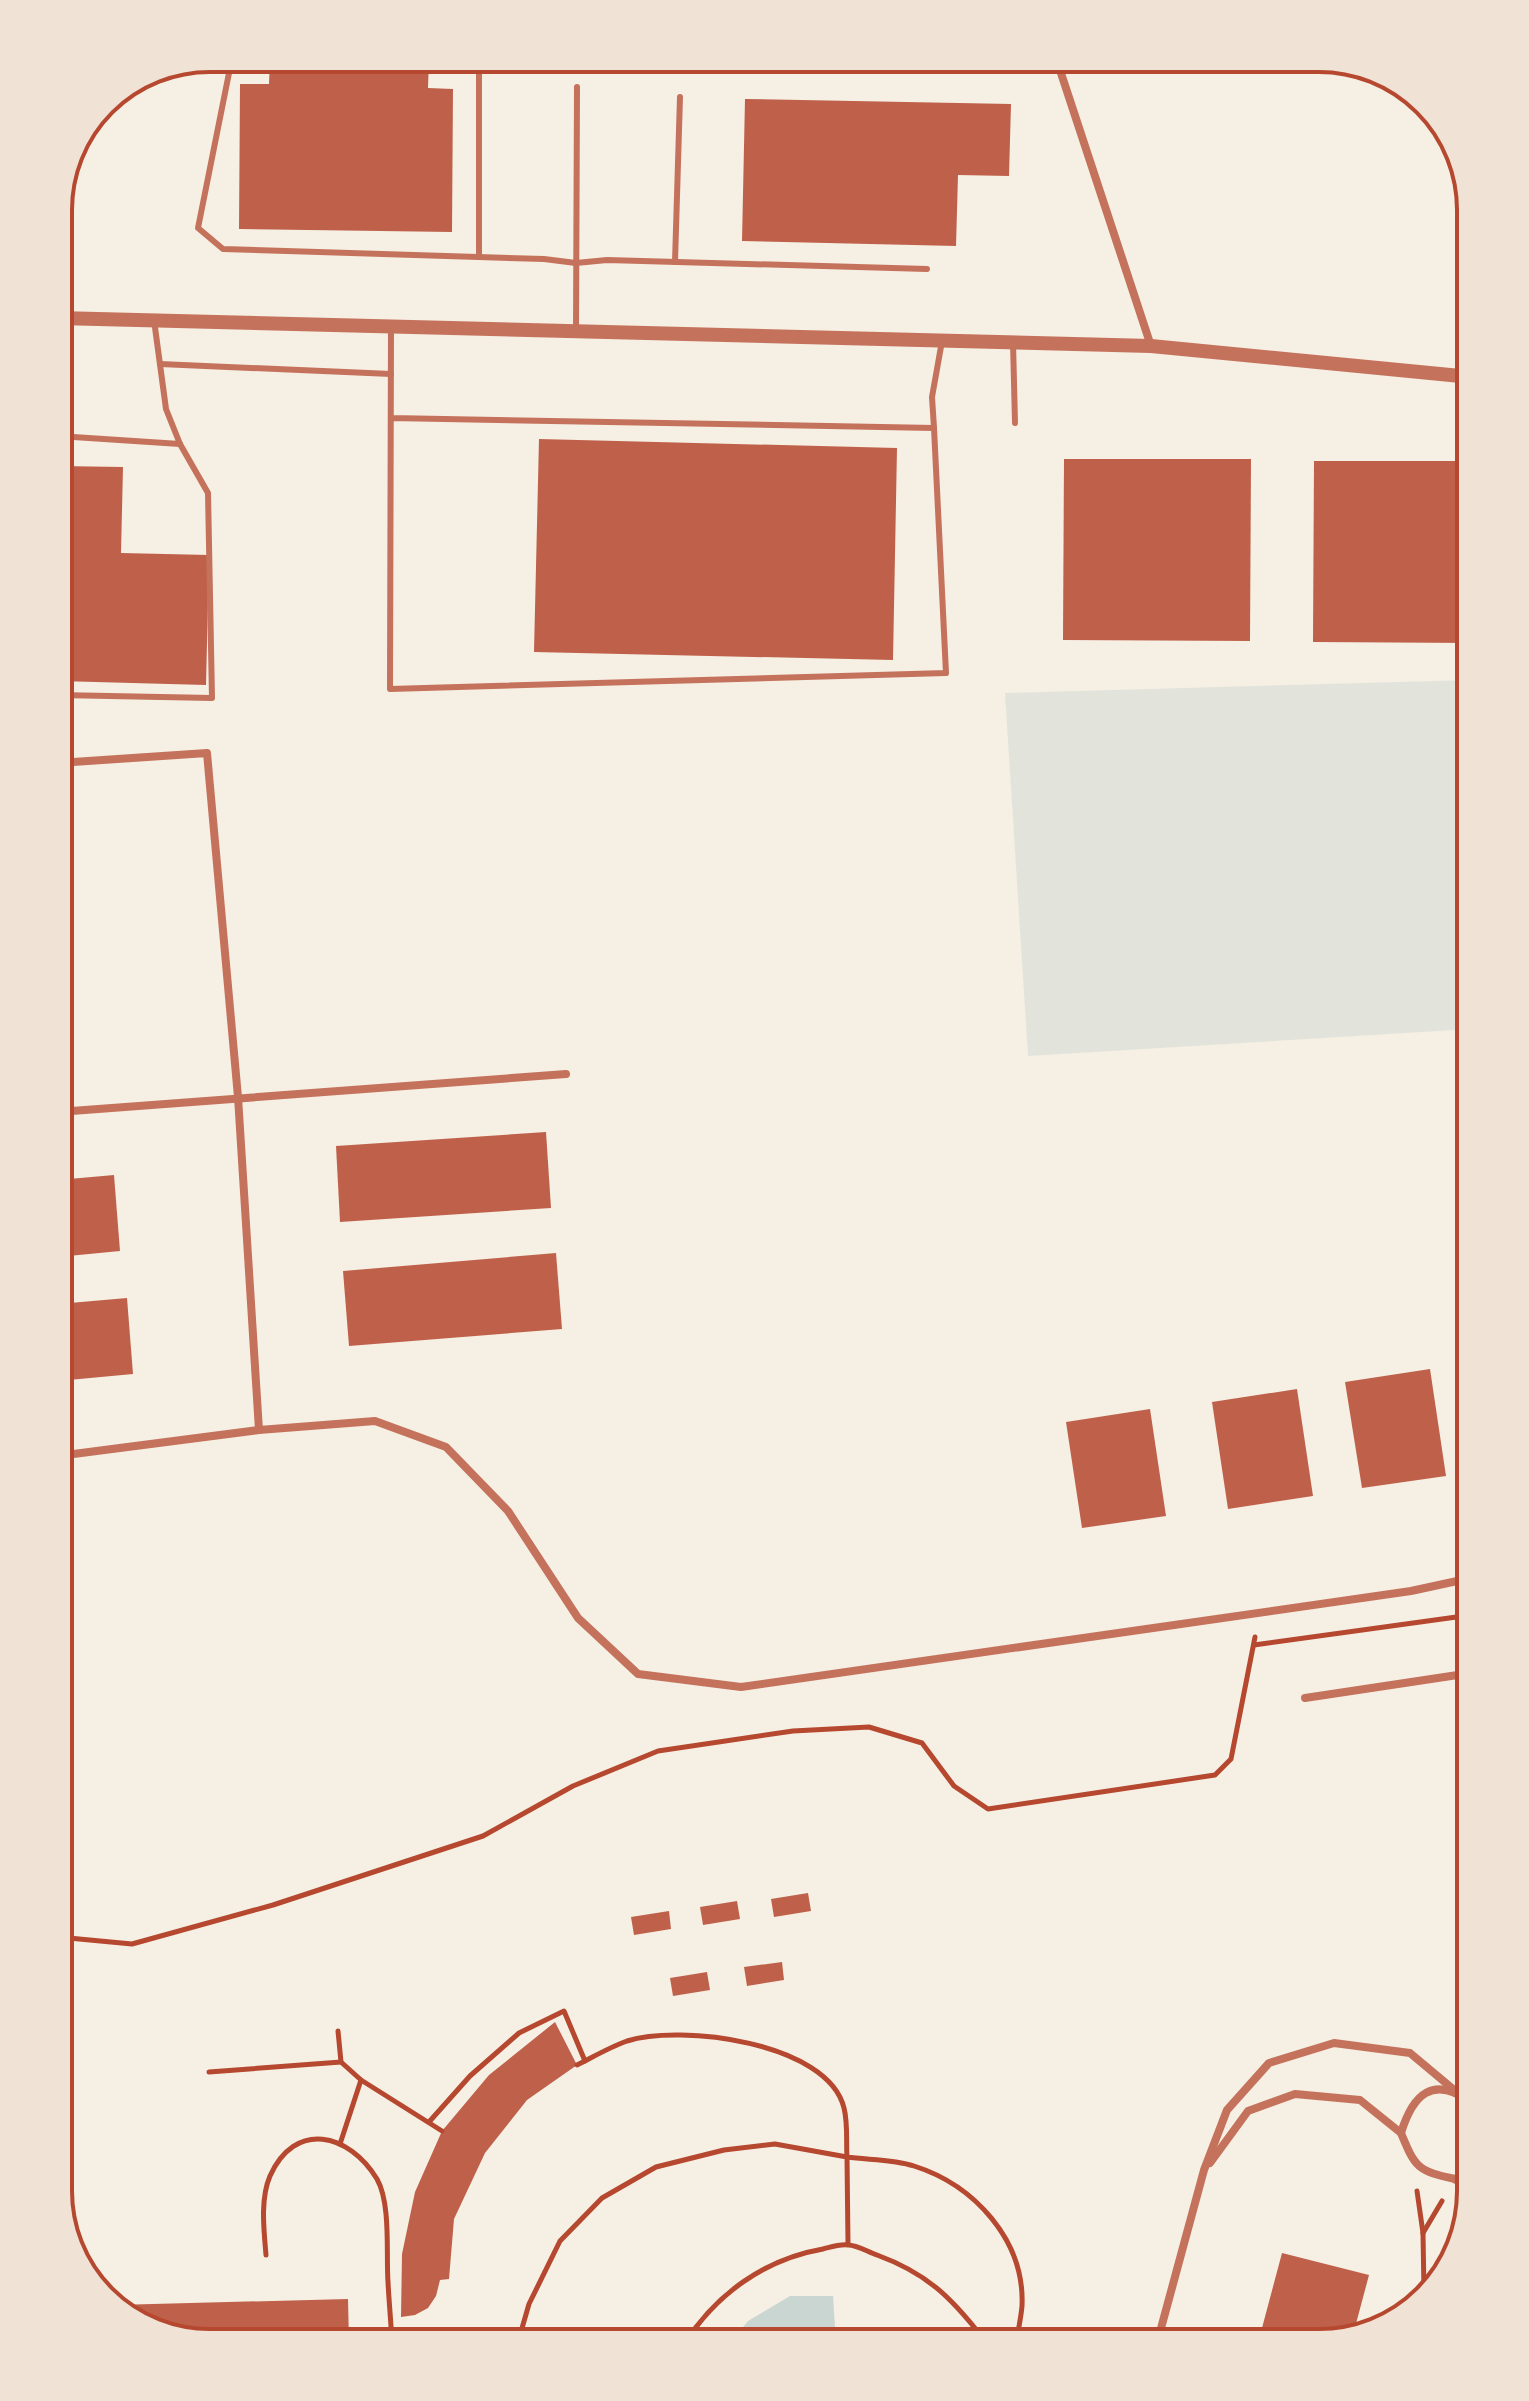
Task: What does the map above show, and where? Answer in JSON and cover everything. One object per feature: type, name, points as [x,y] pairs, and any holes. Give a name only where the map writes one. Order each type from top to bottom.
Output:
[{"type":"street","points":[[1061,72],[1151,346]]},
{"type":"street","points":[[72,318],[1151,346],[1457,376]]},
{"type":"street","points":[[72,762],[207,753],[238,1097],[259,1430]]},
{"type":"street","points":[[72,1111],[566,1074]]},
{"type":"street","points":[[72,1454],[259,1430],[375,1421],[446,1447],[508,1511],[578,1618],[638,1674],[741,1687],[1411,1591],[1457,1581]]},
{"type":"street","points":[[1305,1698],[1457,1675]]},
{"type":"street","points":[[1161,2329],[1204,2170],[1227,2110],[1269,2063],[1334,2043],[1410,2053],[1457,2092]]},
{"type":"street","points":[[1401,2133],[1408,2110],[1418,2096],[1436,2089],[1453,2089]]},
{"type":"street","points":[[1204,2170],[1248,2111],[1295,2094],[1360,2100],[1401,2133],[1413,2162],[1432,2174],[1455,2179]]},
{"type":"lane","points":[[229,72],[198,228],[223,249],[576,263],[607,260],[927,269]]},
{"type":"lane","points":[[479,72],[479,257]]},
{"type":"lane","points":[[576,331],[577,87]]},
{"type":"lane","points":[[675,262],[680,97]]},
{"type":"lane","points":[[72,695],[212,698],[208,493],[180,444],[166,409],[154,320]]},
{"type":"lane","points":[[391,326],[390,689],[946,673],[932,397],[942,341]]},
{"type":"lane","points":[[1013,342],[1015,423]]},
{"type":"lane","points":[[160,364],[391,374]]},
{"type":"lane","points":[[391,418],[934,428]]},
{"type":"lane","points":[[72,437],[180,444]]},
{"type":"path","points":[[72,1938],[132,1944],[259,1909],[483,1836],[573,1786],[658,1751],[793,1731],[869,1727],[922,1743],[954,1786],[988,1809],[1215,1775],[1231,1759],[1260,1613]]},
{"type":"path","points":[[1254,1645],[1457,1617]]},
{"type":"path","points":[[429,2122],[470,2076],[519,2033],[564,2011],[585,2061]]},
{"type":"path","points":[[338,2031],[341,2062],[361,2080],[442,2131]]},
{"type":"path","points":[[577,2065],[628,2041],[683,2034],[741,2040],[798,2059],[831,2084],[844,2107],[848,2244]]},
{"type":"path","points":[[209,2072],[341,2062]]},
{"type":"path","points":[[340,2144],[361,2080]]},
{"type":"path","points":[[266,2255],[263,2221],[269,2178],[284,2154],[299,2141],[332,2139],[360,2158],[379,2181],[385,2212],[391,2329]]},
{"type":"path","points":[[522,2329],[529,2304],[560,2241],[602,2198],[656,2167],[724,2150],[775,2144],[912,2165],[952,2182],[981,2204],[1004,2233],[1016,2266],[1022,2304],[1018,2329]]},
{"type":"path","points":[[1413,2162],[1423,2233],[1424,2280]]},
{"type":"path","points":[[1423,2233],[1455,2179]]},
{"type":"path","points":[[694,2329],[724,2294],[758,2272],[802,2252],[848,2244],[929,2279],[976,2329]]},
{"type":"shaded area","points":[[1457,680],[1457,1030],[1028,1056],[1005,693]]},
{"type":"shaded area","points":[[790,2296],[833,2296],[835,2329],[741,2329],[748,2321]]},
{"type":"building","points":[[269,72],[429,72],[428,88],[453,89],[452,232],[239,229],[240,84],[269,84]]},
{"type":"building","points":[[745,99],[1011,104],[1009,176],[958,175],[956,246],[742,241]]},
{"type":"building","points":[[539,439],[897,448],[893,660],[534,652]]},
{"type":"building","points":[[1064,459],[1251,459],[1250,641],[1063,640]]},
{"type":"building","points":[[1314,461],[1457,461],[1457,643],[1313,642]]},
{"type":"building","points":[[72,466],[123,467],[121,553],[209,555],[206,685],[72,681]]},
{"type":"building","points":[[546,1132],[551,1208],[340,1222],[336,1146]]},
{"type":"building","points":[[114,1175],[120,1251],[72,1256],[72,1179]]},
{"type":"building","points":[[556,1253],[562,1329],[349,1346],[343,1271]]},
{"type":"building","points":[[127,1298],[133,1374],[72,1380],[72,1303]]},
{"type":"building","points":[[1430,1369],[1446,1476],[1362,1488],[1345,1382]]},
{"type":"building","points":[[1297,1389],[1313,1496],[1228,1509],[1212,1402]]},
{"type":"building","points":[[1150,1409],[1166,1516],[1082,1528],[1066,1422]]},
{"type":"building","points":[[808,1893],[811,1911],[774,1917],[771,1899]]},
{"type":"building","points":[[737,1901],[740,1919],[703,1925],[700,1907]]},
{"type":"building","points":[[669,1911],[671,1929],[634,1935],[631,1917]]},
{"type":"building","points":[[782,1962],[784,1980],[747,1986],[744,1967]]},
{"type":"building","points":[[707,1972],[710,1990],[673,1996],[670,1978]]},
{"type":"building","points":[[555,2022],[577,2065],[527,2100],[485,2153],[454,2219],[449,2279],[440,2280],[436,2296],[428,2308],[415,2315],[401,2317],[402,2254],[415,2192],[442,2131],[489,2075]]},
{"type":"building","points":[[1282,2253],[1369,2275],[1356,2323],[1337,2328],[1262,2329]]},
{"type":"building","points":[[348,2299],[349,2329],[201,2329],[166,2322],[132,2305]]}]
